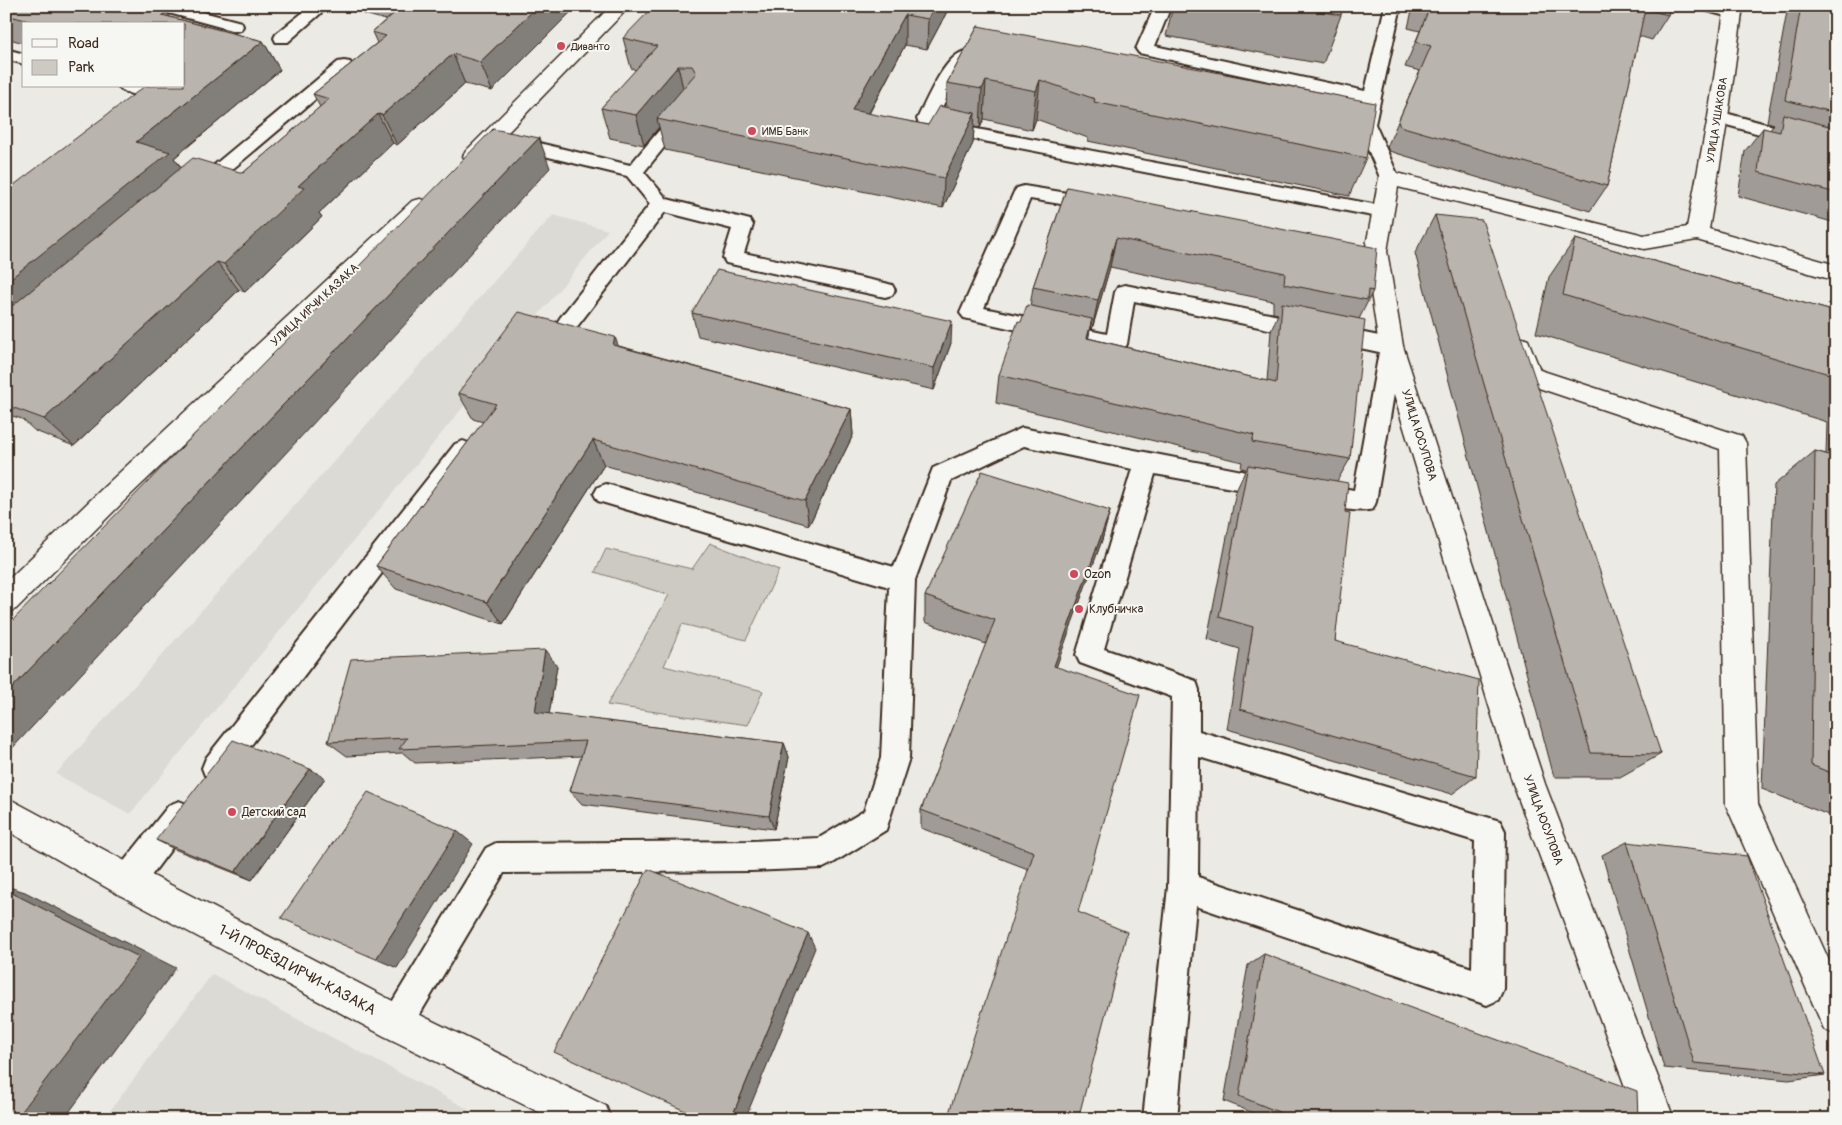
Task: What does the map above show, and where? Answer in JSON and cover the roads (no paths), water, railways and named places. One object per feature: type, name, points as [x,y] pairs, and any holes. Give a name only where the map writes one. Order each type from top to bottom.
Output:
[{"type":"street","points":[[456,172],[492,138],[621,6]]},
{"type":"street","name":"УЛИЦА УШАКОВА","points":[[1698,233],[1734,9]]},
{"type":"street","points":[[1389,178],[1644,242],[1698,233],[1836,273]]},
{"type":"street","name":"УЛИЦА ЮСУПОВА","points":[[1389,178],[1383,212],[1366,249],[1391,346],[1529,784],[1656,1119]]},
{"type":"street","name":"УЛИЦА ИРЧИ КАЗАКА","points":[[6,600],[114,494],[434,193]]},
{"type":"street","points":[[1468,198],[1478,226]]},
{"type":"street","points":[[1511,320],[1530,376],[1733,443],[1742,805],[1836,1017]]},
{"type":"street","name":"1-Й ПРОЕЗД ИРЧИ-КАЗАКА","points":[[6,812],[128,881],[397,1023],[592,1119]]},
{"type":"lane","points":[[160,6],[235,26]]},
{"type":"lane","points":[[282,38],[321,6]]},
{"type":"lane","points":[[1163,6],[1145,49],[1372,98]]},
{"type":"lane","points":[[1389,178],[1366,124],[1393,6]]},
{"type":"lane","points":[[1706,6],[1734,9]]},
{"type":"lane","points":[[6,54],[22,58]]},
{"type":"lane","points":[[1005,60],[975,55],[965,56],[956,63],[926,119],[927,125],[1383,212]]},
{"type":"lane","points":[[179,204],[344,66]]},
{"type":"lane","points":[[634,172],[692,102]]},
{"type":"lane","points":[[1718,117],[1836,149]]},
{"type":"lane","points":[[1348,121],[1366,124]]},
{"type":"lane","points":[[492,138],[634,172],[660,204],[743,226],[733,258],[885,290]]},
{"type":"lane","points":[[397,1023],[496,858],[751,856],[822,853],[876,820],[895,758],[902,580],[941,475],[1022,438],[1146,463],[1364,502],[1391,346],[1125,292],[1116,344],[971,313],[1024,192],[1112,207]]},
{"type":"lane","points":[[568,323],[660,204]]},
{"type":"lane","points":[[128,881],[470,441]]},
{"type":"lane","points":[[1146,463],[1090,656],[1186,690],[1183,887],[1160,1119]]},
{"type":"lane","points":[[606,494],[902,580]]},
{"type":"lane","points":[[1183,887],[1487,989],[1490,831],[1185,740]]},
{"type":"place","name":"Диванто","points":[[561,46]]},
{"type":"place","name":"ИМБ Банк","points":[[752,131]]},
{"type":"place","name":"Ozon","points":[[1074,574]]},
{"type":"place","name":"Клубничка","points":[[1079,609]]},
{"type":"place","name":"Детский сад","points":[[232,812]]}]
